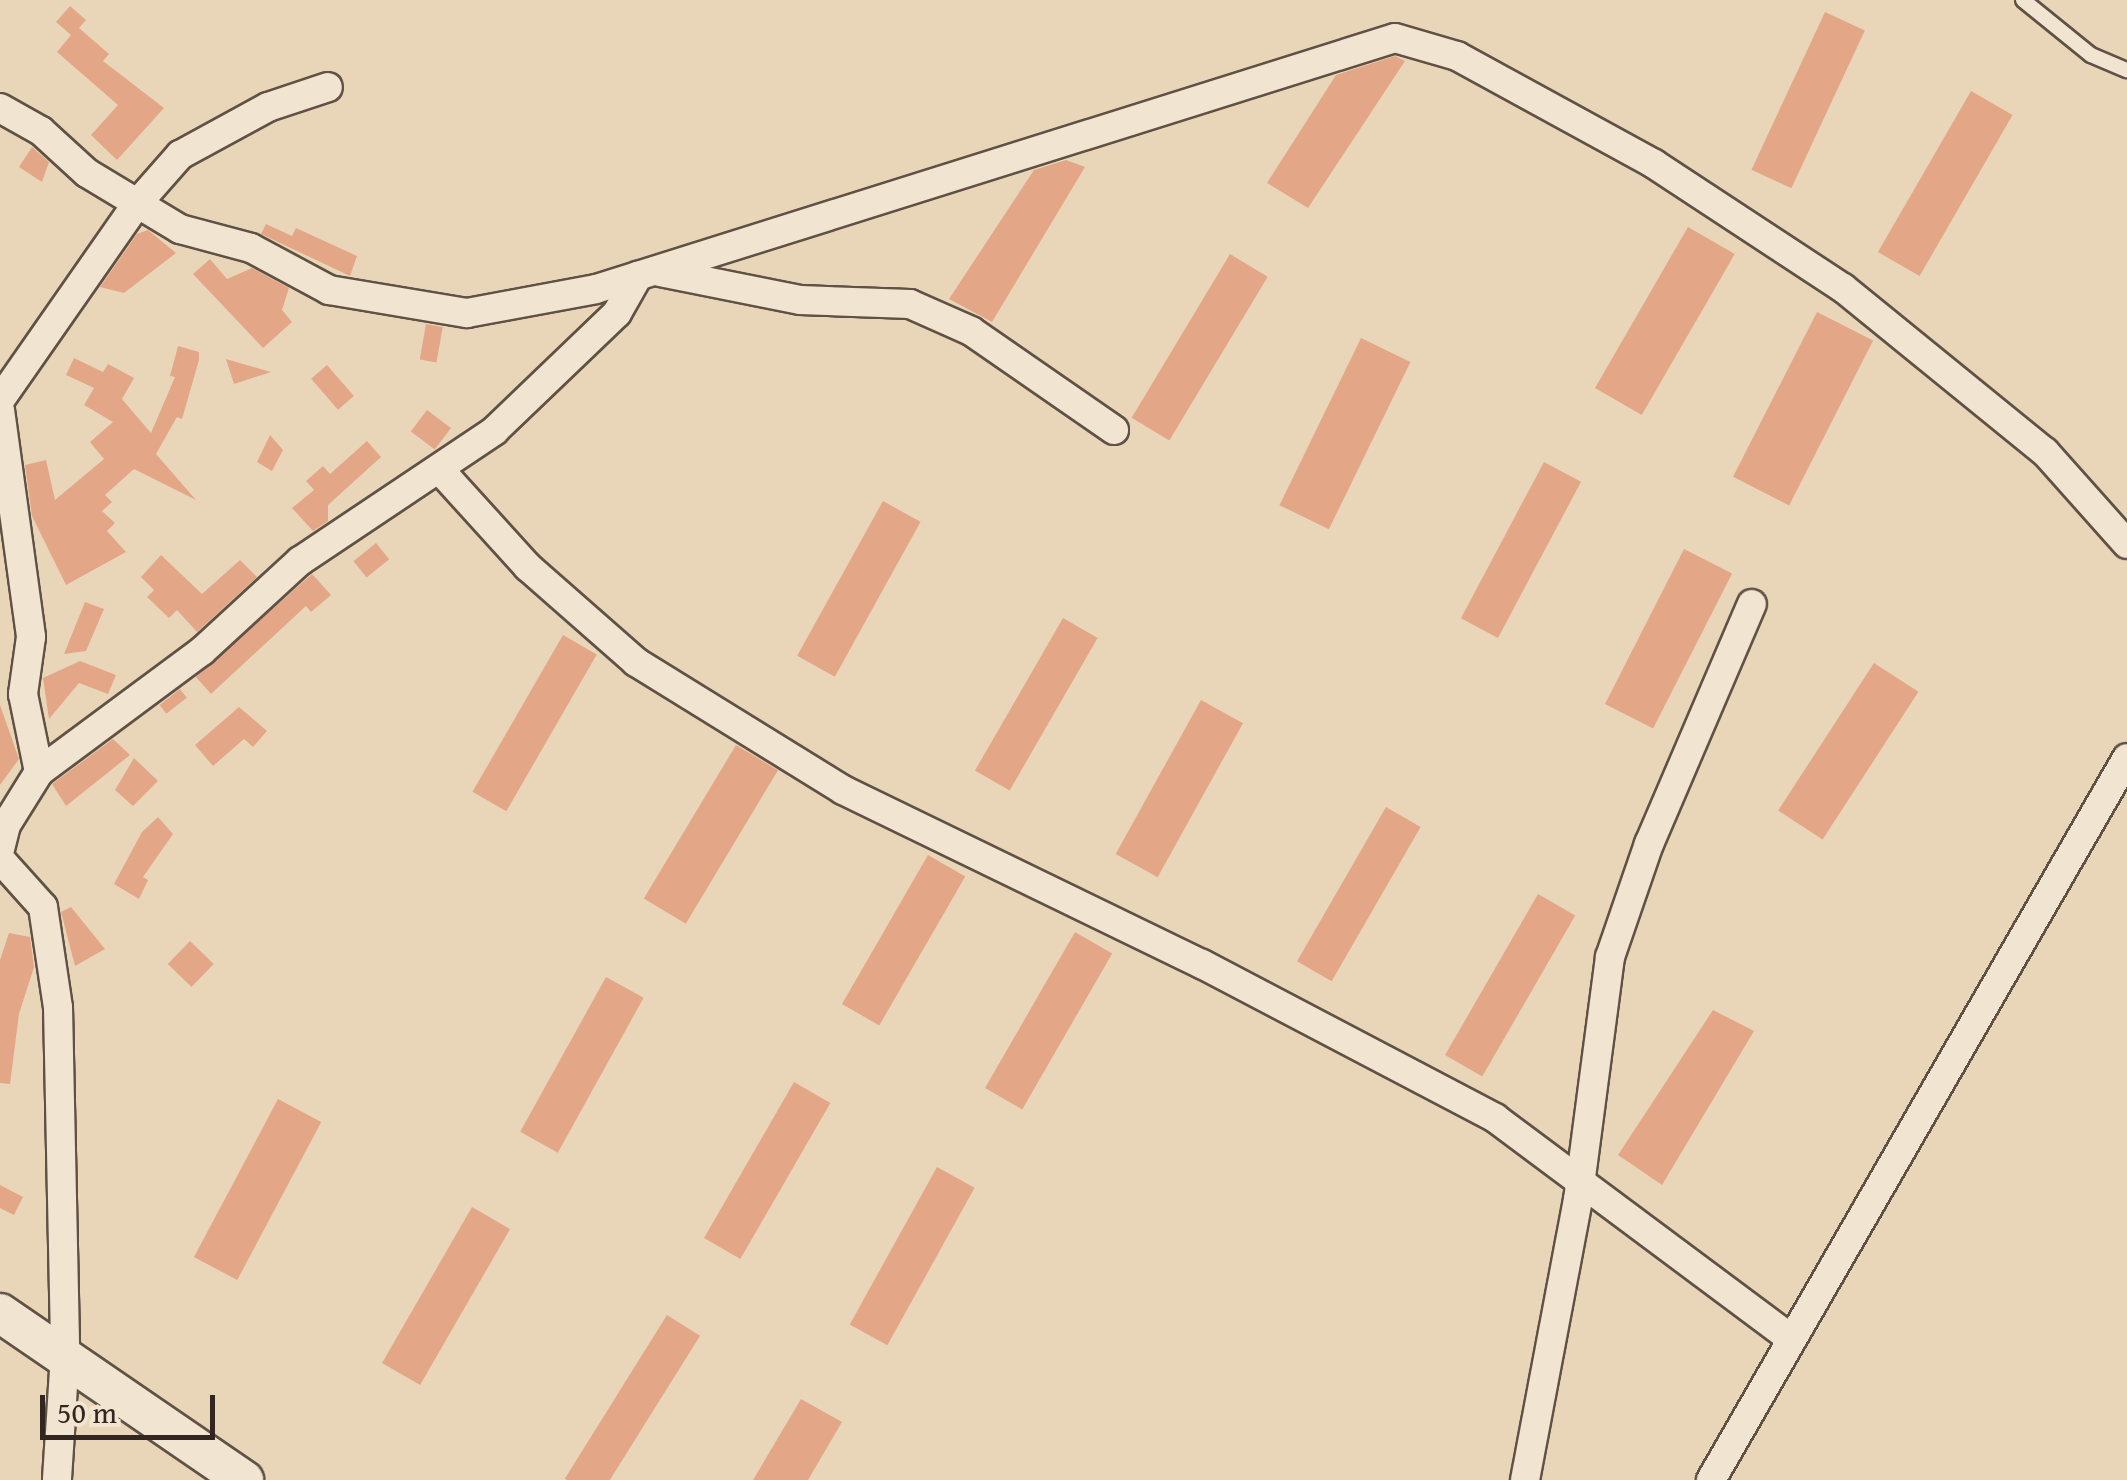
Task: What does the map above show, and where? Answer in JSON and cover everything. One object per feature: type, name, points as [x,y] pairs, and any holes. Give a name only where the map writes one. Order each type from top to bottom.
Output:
[{"type":"main road","points":[[0,1314],[244,1480]]},
{"type":"street","points":[[0,108],[136,205],[180,229],[252,248],[328,290],[467,312],[541,302],[646,274],[1395,38],[1456,56],[1654,164],[1843,288],[2044,452],[2127,544]]},
{"type":"street","points":[[0,400],[136,205],[180,155],[268,107],[328,86]]},
{"type":"street","points":[[646,274],[800,300],[910,304],[972,331],[1114,430]]},
{"type":"street","points":[[0,850],[6,825],[39,772],[202,651],[300,561],[494,431],[617,313],[646,274]]},
{"type":"street","points":[[0,410],[31,637],[24,694],[39,772]]},
{"type":"street","points":[[440,470],[528,567],[636,662],[860,798],[1369,1049],[1495,1118],[1582,1178],[1792,1339]]},
{"type":"street","points":[[1525,1480],[1582,1178],[1610,958],[1648,844],[1752,604]]},
{"type":"street","points":[[1711,1480],[2127,758]]},
{"type":"street","points":[[0,859],[43,906],[58,1007],[65,1356],[57,1480]]},
{"type":"lane","points":[[2022,0],[2091,55],[2127,70]]},
{"type":"building","points":[[70,6],[86,20],[79,28],[109,54],[103,61],[164,108],[117,160],[91,135],[118,105],[57,52],[71,35],[56,22]]},
{"type":"building","points":[[1825,12],[1865,31],[1791,188],[1751,170]]},
{"type":"building","points":[[1395,56],[1405,61],[1308,208],[1267,183],[1336,75]]},
{"type":"building","points":[[1971,91],[2013,115],[1920,276],[1878,252]]},
{"type":"building","points":[[32,147],[49,162],[42,182],[19,167]]},
{"type":"building","points":[[1066,160],[1085,167],[992,322],[949,299],[1034,170]]},
{"type":"building","points":[[266,224],[292,236],[296,228],[357,256],[350,276],[261,234]]},
{"type":"building","points":[[1688,227],[1735,254],[1642,415],[1595,388]]},
{"type":"building","points":[[148,230],[176,253],[124,293],[100,287],[137,234]]},
{"type":"building","points":[[1230,254],[1268,277],[1169,440],[1132,418]]},
{"type":"building","points":[[210,259],[227,279],[252,268],[289,288],[282,310],[292,322],[263,348],[193,274]]},
{"type":"building","points":[[1817,312],[1873,341],[1789,505],[1733,477]]},
{"type":"building","points":[[426,324],[443,327],[436,362],[420,359]]},
{"type":"building","points":[[1361,338],[1410,362],[1329,529],[1279,505]]},
{"type":"building","points":[[178,346],[199,352],[199,360],[182,419],[177,417],[156,454],[196,500],[134,469],[105,495],[112,502],[102,511],[115,523],[107,531],[126,552],[66,585],[32,516],[25,465],[46,460],[55,500],[104,459],[90,442],[113,422],[84,405],[94,388],[66,375],[74,358],[103,372],[108,364],[134,378],[122,399],[151,433],[175,377],[170,376]]},
{"type":"building","points":[[226,359],[271,372],[234,384]]},
{"type":"building","points":[[327,365],[354,396],[338,410],[311,379]]},
{"type":"building","points":[[427,410],[451,428],[435,450],[411,432]]},
{"type":"building","points":[[270,435],[283,450],[272,471],[257,462]]},
{"type":"building","points":[[367,441],[381,457],[328,505],[328,521],[313,531],[292,508],[314,490],[306,481],[323,466],[330,474]]},
{"type":"building","points":[[1544,462],[1581,482],[1498,638],[1461,618]]},
{"type":"building","points":[[883,501],[921,522],[835,677],[797,656]]},
{"type":"building","points":[[376,543],[389,559],[367,578],[353,561]]},
{"type":"building","points":[[1684,549],[1732,574],[1653,729],[1605,704]]},
{"type":"building","points":[[161,555],[202,594],[240,560],[257,577],[197,632],[177,610],[169,618],[147,597],[154,590],[141,577]]},
{"type":"building","points":[[312,574],[331,595],[311,612],[306,606],[211,694],[196,677]]},
{"type":"building","points":[[85,602],[104,609],[86,651],[64,654]]},
{"type":"building","points":[[1063,618],[1098,638],[1010,790],[975,770]]},
{"type":"building","points":[[563,635],[597,654],[506,811],[472,792]]},
{"type":"building","points":[[80,661],[116,675],[108,694],[79,683],[49,719],[43,678]]},
{"type":"building","points":[[1874,663],[1918,692],[1823,839],[1778,811]]},
{"type":"building","points":[[180,689],[187,698],[166,714],[160,705]]},
{"type":"building","points":[[1201,700],[1243,723],[1158,877],[1116,854]]},
{"type":"building","points":[[0,705],[19,759],[0,785]]},
{"type":"building","points":[[239,707],[267,731],[253,747],[244,739],[213,766],[195,745]]},
{"type":"building","points":[[113,739],[130,755],[66,806],[52,784]]},
{"type":"building","points":[[736,745],[778,770],[686,924],[644,898]]},
{"type":"building","points":[[134,758],[158,781],[133,806],[115,790]]},
{"type":"building","points":[[1386,807],[1421,827],[1332,981],[1297,961]]},
{"type":"building","points":[[158,817],[173,834],[143,877],[148,880],[139,899],[114,884],[142,832]]},
{"type":"building","points":[[928,855],[965,876],[879,1025],[842,1004]]},
{"type":"building","points":[[1538,894],[1575,916],[1482,1077],[1445,1055]]},
{"type":"building","points":[[71,907],[105,949],[75,966],[61,912]]},
{"type":"building","points":[[1075,932],[1112,954],[1022,1109],[985,1088]]},
{"type":"building","points":[[9,933],[30,937],[34,967],[19,1014],[10,1084],[0,1083],[0,960]]},
{"type":"building","points":[[190,941],[214,964],[192,987],[168,964]]},
{"type":"building","points":[[606,977],[644,998],[558,1153],[520,1132]]},
{"type":"building","points":[[1713,1010],[1754,1031],[1662,1185],[1618,1155]]},
{"type":"building","points":[[794,1082],[830,1103],[740,1259],[704,1238]]},
{"type":"building","points":[[278,1099],[321,1122],[237,1280],[194,1257]]},
{"type":"building","points":[[937,1167],[975,1188],[887,1345],[850,1324]]},
{"type":"building","points":[[0,1185],[23,1197],[14,1215],[0,1208]]},
{"type":"building","points":[[472,1207],[510,1229],[420,1385],[382,1363]]},
{"type":"building","points":[[667,1315],[700,1336],[610,1480],[565,1479]]},
{"type":"building","points":[[801,1399],[842,1422],[808,1480],[753,1480]]}]
